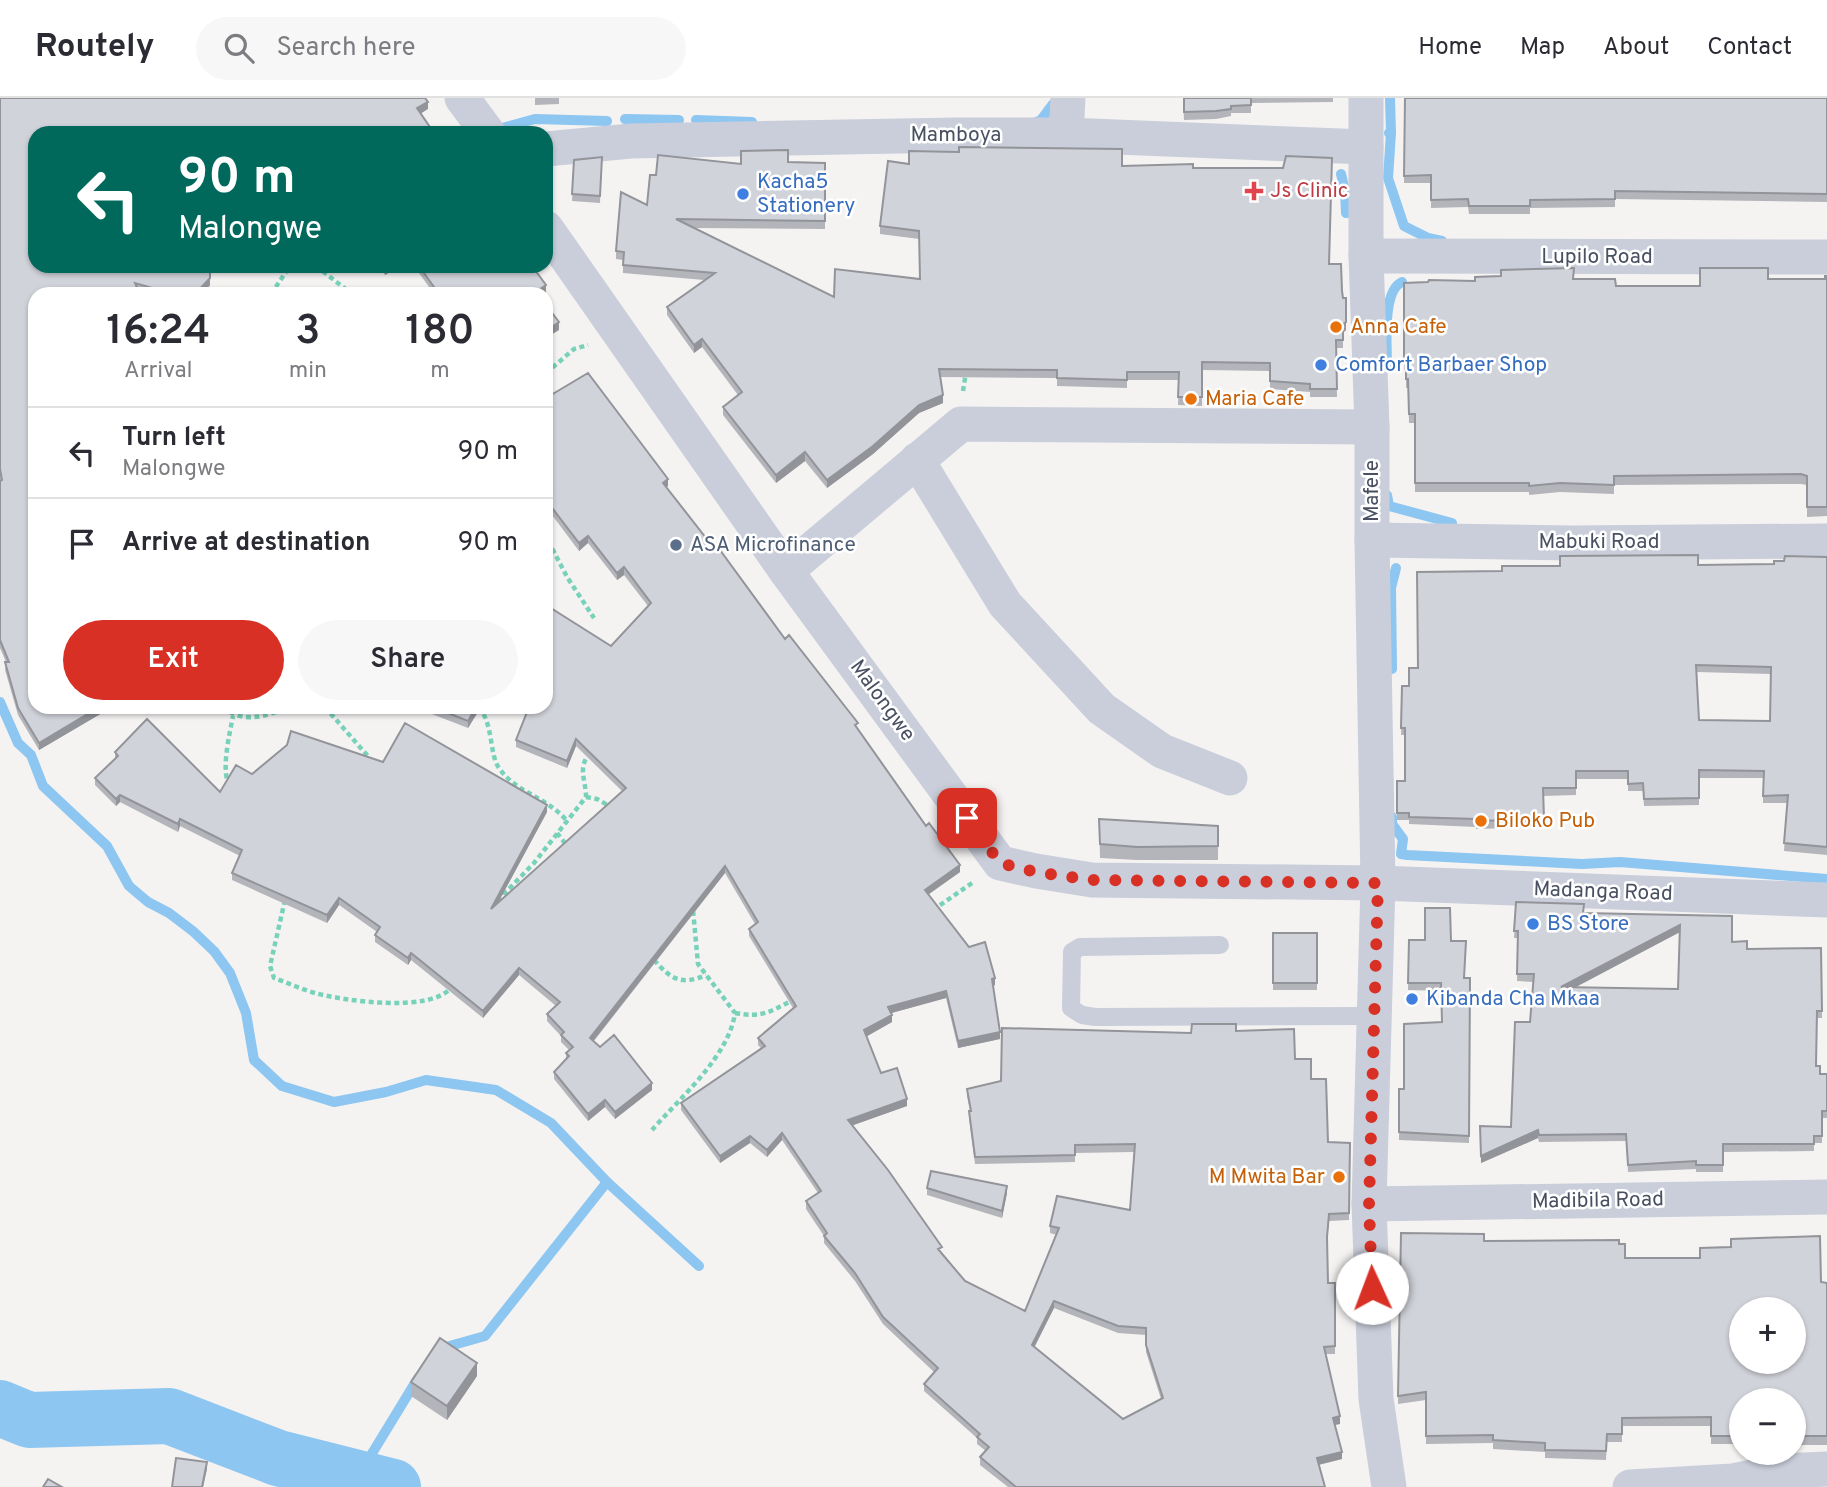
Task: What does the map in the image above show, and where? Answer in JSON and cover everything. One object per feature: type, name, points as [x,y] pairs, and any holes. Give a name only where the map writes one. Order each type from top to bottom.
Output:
[{"type":"street","points":[[461,98],[483,126]]},
{"type":"street","points":[[1066,135],[1068,98]]},
{"type":"street","name":"Mafele","points":[[1366,98],[1366,256],[1372,427],[1378,883],[1369,1205],[1376,1399],[1389,1487]]},
{"type":"street","name":"Mamboya","points":[[553,148],[631,141],[955,135],[1066,135],[1366,147]]},
{"type":"street","name":"Malongwe","points":[[553,238],[786,571],[1000,863]]},
{"type":"street","name":"Lupilo Road","points":[[1366,256],[1827,257]]},
{"type":"street","points":[[786,571],[961,424],[1372,427]]},
{"type":"street","points":[[917,460],[1005,604],[1102,709],[1162,751],[1230,778]]},
{"type":"street","name":"Mabuki Road","points":[[1372,540],[1827,541]]},
{"type":"street","points":[[1000,863],[1036,872],[1092,880],[1378,883]]},
{"type":"street","name":"Madanga Road","points":[[1378,883],[1827,900]]},
{"type":"street","name":"Madibila Road","points":[[1369,1205],[1827,1198]]},
{"type":"street","points":[[1630,1487],[1733,1484],[1782,1471],[1827,1469]]},
{"type":"lane","points":[[1220,945],[1080,947],[1072,952],[1071,1008],[1082,1015],[1095,1017],[1374,1016]]},
{"type":"path","points":[[325,273],[343,287]]},
{"type":"path","points":[[553,367],[574,349],[619,335]]},
{"type":"path","points":[[961,424],[967,371]]},
{"type":"path","points":[[553,550],[594,618]]},
{"type":"path","points":[[235,792],[226,781],[233,716],[251,719],[266,714]]},
{"type":"path","points":[[331,714],[376,766]]},
{"type":"path","points":[[482,714],[492,737],[496,765],[510,782],[555,807],[567,821]]},
{"type":"path","points":[[498,912],[504,894],[534,863],[586,797],[583,760],[592,750]]},
{"type":"path","points":[[586,797],[597,799],[617,811]]},
{"type":"path","points":[[557,833],[572,852]]},
{"type":"path","points":[[925,915],[1000,863]]},
{"type":"path","points":[[285,899],[270,966],[274,978],[316,993],[376,1003],[426,1001],[448,992],[454,984]]},
{"type":"path","points":[[693,906],[698,964],[735,1013],[755,1017],[803,995]]},
{"type":"path","points":[[650,956],[676,980],[692,981],[706,975]]},
{"type":"path","points":[[652,1130],[713,1061],[733,1026],[735,1013]]},
{"type":"building","points":[[0,98],[425,98],[428,102],[417,108],[429,126],[28,126],[28,273],[210,273],[210,278],[202,287],[149,287],[135,283],[137,287],[28,287],[28,714],[87,714],[39,743],[18,708],[5,662],[9,662],[0,640]]},
{"type":"building","points":[[1184,98],[1251,98],[1251,105],[1231,106],[1231,109],[1216,111],[1184,112]]},
{"type":"building","points":[[1405,98],[1827,98],[1827,194],[1615,191],[1615,199],[1530,200],[1530,206],[1469,206],[1468,199],[1431,200],[1431,175],[1404,176]]},
{"type":"building","points":[[959,147],[1122,149],[1122,166],[1193,164],[1193,168],[1283,168],[1286,156],[1332,158],[1329,264],[1341,264],[1343,298],[1346,298],[1343,340],[1336,340],[1337,389],[1310,389],[1310,384],[1270,381],[1270,363],[1202,362],[1202,397],[1178,397],[1179,372],[1127,372],[1127,380],[1057,378],[1057,370],[939,369],[943,395],[919,405],[873,446],[827,480],[805,452],[776,475],[723,407],[742,392],[702,339],[694,345],[667,307],[715,273],[623,265],[624,252],[616,251],[621,192],[647,205],[650,175],[656,175],[658,155],[741,164],[741,151],[788,150],[788,162],[825,163],[825,221],[676,219],[834,297],[835,269],[920,279],[919,231],[880,226],[888,161],[909,164],[909,151],[959,152]]},
{"type":"building","points":[[602,157],[600,196],[572,194],[574,160]]},
{"type":"building","points":[[1574,268],[1573,279],[1615,279],[1616,286],[1700,286],[1700,268],[1768,268],[1768,279],[1825,279],[1827,276],[1827,507],[1807,507],[1807,476],[1801,474],[1614,476],[1614,485],[1415,483],[1415,414],[1409,414],[1408,379],[1404,360],[1404,283],[1429,280],[1475,281],[1475,277],[1501,276],[1501,270]]},
{"type":"building","points":[[424,273],[537,273],[546,285],[543,287],[434,287]]},
{"type":"building","points":[[553,314],[559,322],[553,326]]},
{"type":"building","points":[[588,373],[668,479],[663,483],[717,552],[720,550],[785,639],[789,635],[858,723],[855,725],[926,826],[929,823],[960,865],[925,890],[969,947],[985,942],[995,978],[992,979],[1000,1032],[958,1041],[946,991],[888,1007],[892,1015],[864,1030],[881,1073],[897,1068],[907,1099],[848,1120],[888,1170],[942,1247],[938,1249],[965,1281],[1025,1311],[1059,1228],[1050,1226],[1057,1196],[1130,1210],[1135,1144],[1075,1145],[1075,1155],[975,1157],[967,1089],[1001,1081],[1002,1028],[1191,1033],[1192,1024],[1236,1024],[1236,1031],[1294,1029],[1295,1059],[1311,1059],[1311,1079],[1326,1079],[1328,1142],[1350,1143],[1349,1213],[1329,1214],[1327,1237],[1328,1283],[1335,1283],[1335,1346],[1324,1347],[1340,1416],[1333,1418],[1342,1452],[1317,1458],[1325,1487],[1016,1487],[980,1457],[989,1447],[977,1437],[980,1434],[924,1384],[938,1368],[883,1317],[855,1273],[824,1236],[827,1233],[806,1201],[821,1191],[782,1133],[767,1150],[750,1136],[720,1156],[681,1103],[765,1046],[758,1038],[796,1006],[749,929],[758,922],[725,866],[590,1038],[600,1047],[614,1035],[652,1083],[615,1112],[605,1100],[588,1114],[554,1072],[569,1056],[566,1053],[573,1047],[561,1035],[564,1032],[547,1014],[560,1002],[519,968],[483,1011],[411,953],[408,958],[375,935],[380,927],[339,898],[327,915],[232,873],[242,850],[180,819],[178,824],[120,795],[116,799],[95,778],[118,756],[115,752],[147,719],[220,792],[236,765],[252,774],[287,745],[291,731],[383,762],[405,723],[547,805],[491,909],[626,788],[576,739],[567,761],[516,740],[526,714],[553,714],[553,609],[611,646],[651,603],[624,567],[617,573],[588,536],[579,543],[553,509],[553,394]],"holes":[[[1054,1301],[1118,1326],[1146,1328],[1146,1345],[1163,1398],[1123,1419],[1032,1345]]]},
{"type":"building","points":[[1698,555],[1698,565],[1774,564],[1774,561],[1784,561],[1785,556],[1827,557],[1827,847],[1784,843],[1788,795],[1763,796],[1764,771],[1699,770],[1699,798],[1644,799],[1643,783],[1628,784],[1628,771],[1576,771],[1576,788],[1543,788],[1544,819],[1476,821],[1409,817],[1409,813],[1397,813],[1397,781],[1405,781],[1405,728],[1401,728],[1402,686],[1409,686],[1409,668],[1418,668],[1417,572],[1502,571],[1502,566],[1560,566],[1560,556]],"holes":[[[1696,665],[1771,667],[1770,721],[1699,720]]]},
{"type":"building","points":[[450,714],[472,714],[468,721]]},
{"type":"building","points":[[1099,819],[1218,826],[1218,846],[1137,847],[1100,844]]},
{"type":"building","points":[[1516,902],[1584,904],[1583,913],[1732,916],[1732,942],[1747,941],[1747,949],[1821,948],[1822,1011],[1817,1011],[1816,1066],[1820,1066],[1820,1074],[1827,1074],[1827,1111],[1822,1111],[1822,1136],[1814,1136],[1814,1144],[1723,1144],[1723,1165],[1696,1165],[1696,1161],[1628,1165],[1626,1134],[1539,1135],[1538,1130],[1481,1156],[1480,1126],[1511,1127],[1515,1022],[1530,1022],[1534,974],[1517,974],[1518,931],[1514,931]],"holes":[[[1680,925],[1678,989],[1561,987]]]},
{"type":"building","points":[[1425,908],[1450,908],[1451,941],[1466,941],[1464,978],[1470,978],[1469,1136],[1399,1132],[1399,1089],[1404,1089],[1404,1024],[1442,1022],[1441,983],[1408,983],[1409,940],[1425,940]]},
{"type":"building","points":[[1273,933],[1317,933],[1317,983],[1273,983]]},
{"type":"building","points":[[931,1171],[1007,1186],[1002,1211],[927,1188]]},
{"type":"building","points":[[1401,1233],[1484,1234],[1484,1241],[1619,1240],[1619,1244],[1625,1244],[1625,1258],[1700,1258],[1700,1248],[1731,1247],[1731,1239],[1820,1236],[1821,1282],[1827,1283],[1827,1436],[1806,1436],[1806,1388],[1729,1388],[1729,1436],[1711,1436],[1711,1417],[1622,1418],[1622,1434],[1607,1434],[1606,1451],[1545,1450],[1545,1443],[1493,1440],[1493,1435],[1426,1436],[1426,1392],[1398,1396]]},
{"type":"building","points":[[440,1338],[477,1363],[447,1406],[411,1382]]},
{"type":"building","points":[[176,1458],[207,1462],[202,1487],[172,1487]]},
{"type":"building","points":[[48,1479],[62,1487],[43,1487]]},
{"type":"waterway","points":[[1389,133],[1390,98]]},
{"type":"waterway","points":[[1034,123],[1041,120],[1053,104]]},
{"type":"waterway","points":[[509,126],[535,119],[607,121]]},
{"type":"waterway","points":[[625,119],[679,120]]},
{"type":"waterway","points":[[696,120],[752,122]]},
{"type":"waterway","points":[[1391,133],[1388,178],[1404,226],[1428,238],[1442,241]]},
{"type":"waterway","points":[[1341,174],[1346,213],[1354,212],[1358,217]]},
{"type":"waterway","points":[[1387,365],[1388,307],[1396,287],[1402,282]]},
{"type":"waterway","points":[[1387,495],[1389,506],[1452,523]]},
{"type":"waterway","points":[[1392,669],[1391,588],[1396,568]]},
{"type":"waterway","points":[[0,702],[18,743],[31,755],[43,786],[107,846],[129,886],[194,932],[214,951],[230,973],[246,1013],[254,1060],[282,1086],[334,1102],[386,1092],[426,1080],[496,1090],[551,1123],[607,1182],[699,1266]]},
{"type":"waterway","points":[[1392,817],[1392,824],[1403,839],[1401,854],[1407,855],[1582,864],[1620,862],[1827,879]]},
{"type":"waterway","points":[[439,1349],[485,1336],[607,1182]]},
{"type":"waterway","points":[[357,1478],[418,1378]]},
{"type":"waterway","points":[[0,1408],[29,1420],[169,1416],[278,1458],[393,1487]]},
{"type":"place","name":"Js Clinic","points":[[1254,191]]},
{"type":"place","name":"Kacha5 Stationery","points":[[743,194]]},
{"type":"place","name":"Anna Cafe","points":[[1336,327]]},
{"type":"place","name":"Comfort Barbaer Shop","points":[[1321,365]]},
{"type":"place","name":"Maria Cafe","points":[[1191,399]]},
{"type":"place","name":"ASA Microfinance","points":[[676,545]]},
{"type":"place","name":"Biloko Pub","points":[[1481,821]]},
{"type":"place","name":"BS Store","points":[[1533,924]]},
{"type":"place","name":"Kibanda Cha Mkaa","points":[[1412,999]]},
{"type":"place","name":"M Mwita Bar","points":[[1339,1177]]},
{"type":"route","points":[[967,818],[1000,863],[1036,872],[1092,880],[1378,883],[1369,1205],[1372,1288]]}]
